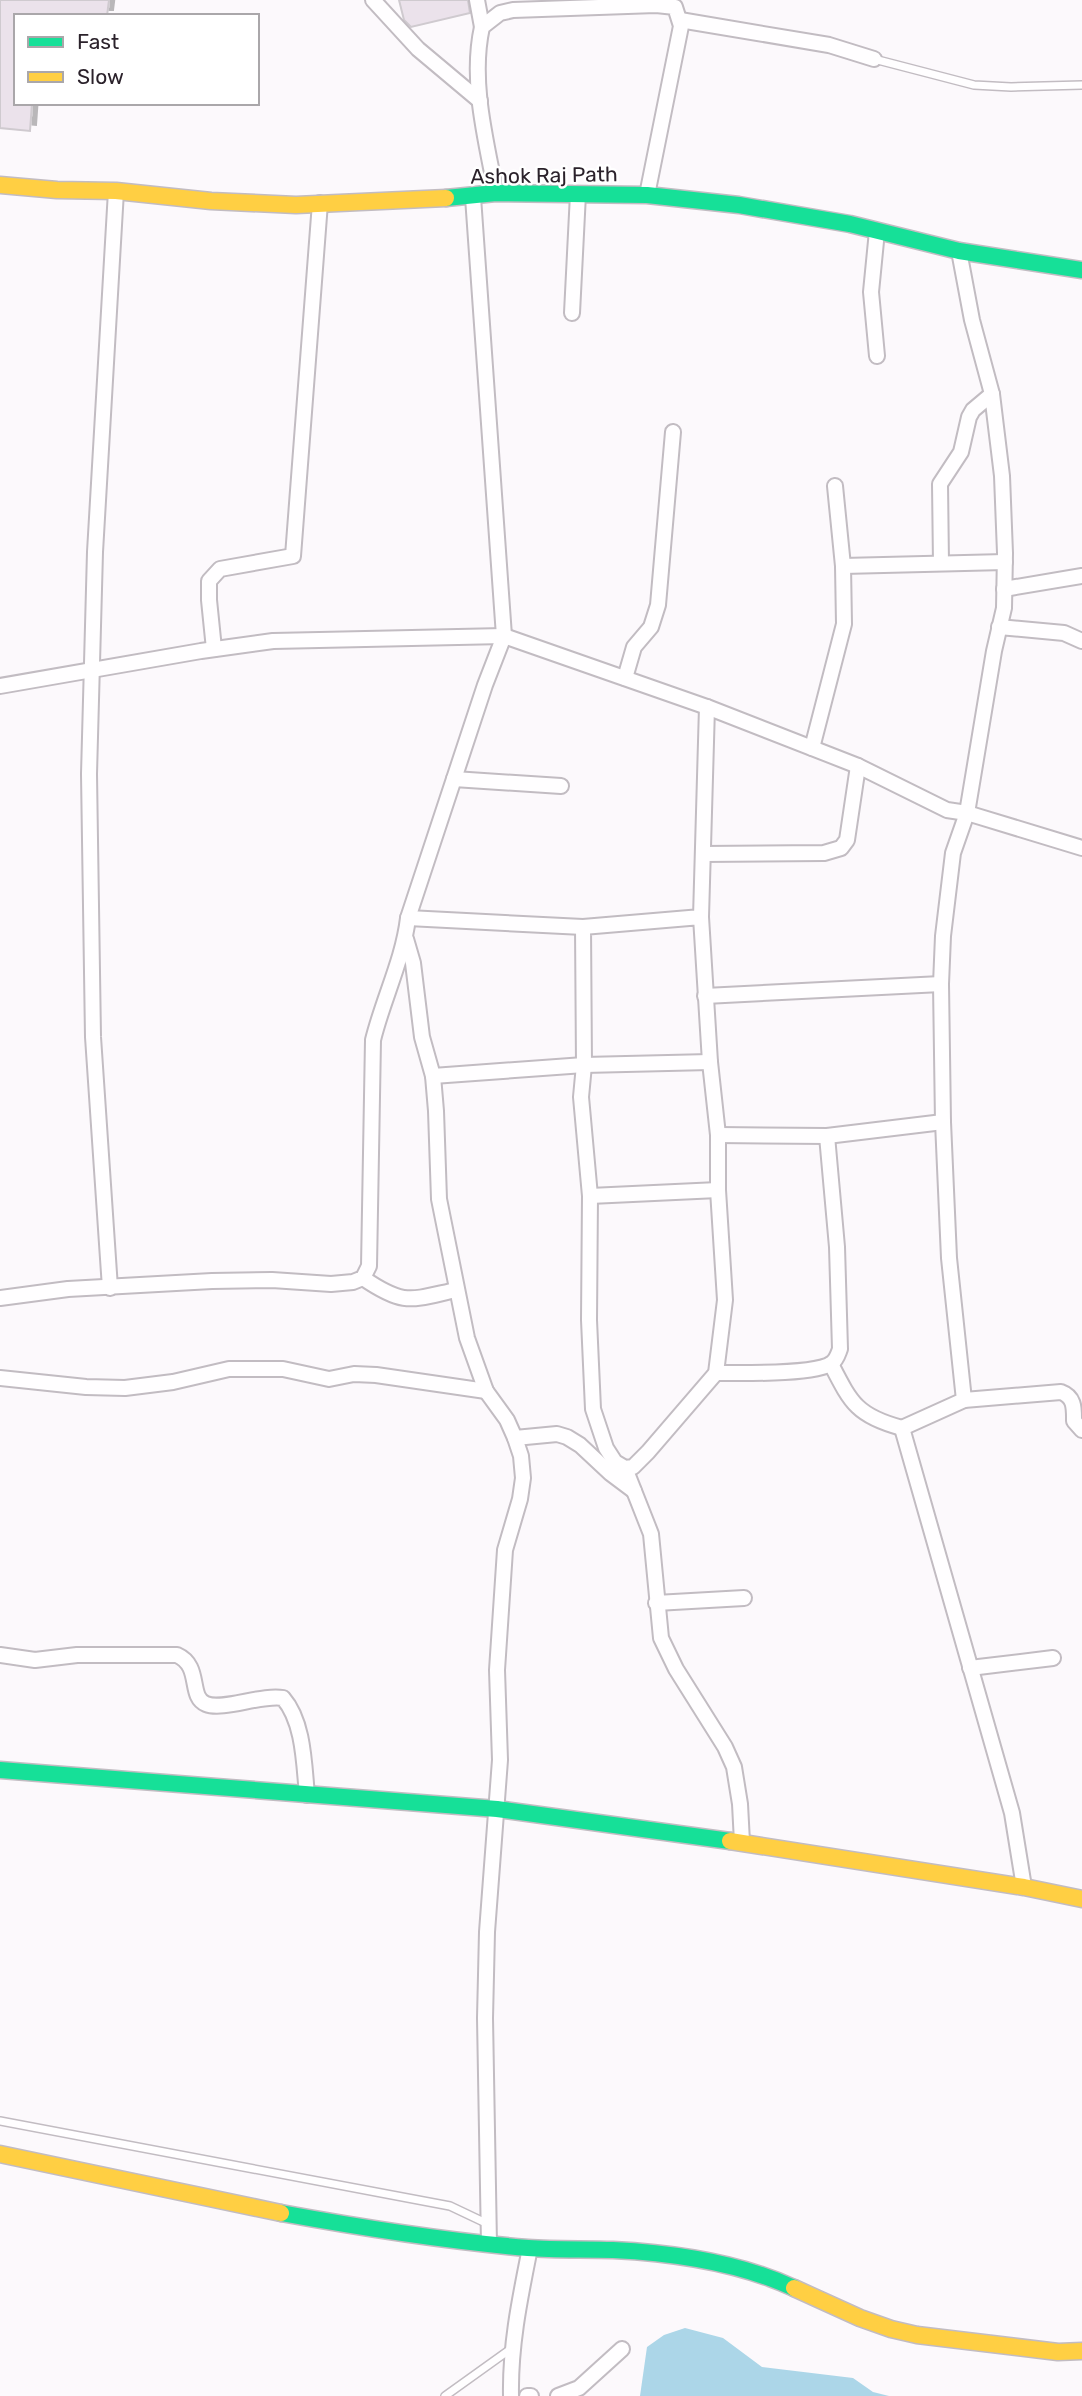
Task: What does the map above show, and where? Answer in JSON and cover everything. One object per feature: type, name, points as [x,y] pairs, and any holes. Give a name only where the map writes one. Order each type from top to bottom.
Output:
[{"type":"street","points":[[373,0],[418,49],[480,101]]},
{"type":"street","points":[[477,0],[482,27],[479,40],[480,101],[496,193]]},
{"type":"street","points":[[482,27],[500,13],[513,9],[656,5],[829,45],[874,59]]},
{"type":"street","points":[[647,195],[681,26],[677,9]]},
{"type":"street","name":"Ashok Raj Path","points":[[0,185],[116,191],[211,201],[320,204],[473,197],[496,193],[647,195],[739,205],[877,231],[959,251],[1082,270]]},
{"type":"street","points":[[110,1288],[93,1037],[89,774],[95,552],[116,191]]},
{"type":"street","points":[[572,313],[578,194]]},
{"type":"street","points":[[0,1298],[33,1292],[212,1281],[353,1283],[363,1278],[369,1266],[373,1040],[406,938],[408,918],[485,685],[504,636],[473,197]]},
{"type":"street","points":[[214,649],[208,600],[209,581],[220,569],[293,556],[320,204]]},
{"type":"street","points":[[877,231],[871,292],[877,356]]},
{"type":"street","points":[[959,251],[972,320],[992,394],[1002,476],[1005,562],[1004,608],[967,813],[953,853],[943,936],[943,1122],[949,1258],[964,1400]]},
{"type":"street","points":[[941,564],[940,484],[961,452],[973,410],[992,394]]},
{"type":"street","points":[[625,678],[634,647],[651,626],[658,605],[673,432]]},
{"type":"street","points":[[812,748],[844,624],[843,566],[835,486]]},
{"type":"street","points":[[843,566],[1005,562]]},
{"type":"street","points":[[1004,589],[1082,576]]},
{"type":"street","points":[[999,627],[1064,633],[1082,641]]},
{"type":"street","points":[[0,686],[214,649],[293,640],[504,636],[707,707],[858,766],[947,810],[967,813],[1082,848]]},
{"type":"street","points":[[625,1468],[633,1467],[648,1452],[716,1373],[725,1300],[718,1190],[718,1135],[710,1062],[701,917],[707,707]]},
{"type":"street","points":[[703,854],[824,853],[841,848],[847,840],[858,766]]},
{"type":"street","points":[[454,779],[561,786]]},
{"type":"street","points":[[408,918],[583,927],[701,917]]},
{"type":"street","points":[[583,927],[584,1065],[581,1097],[590,1196],[589,1320],[593,1409],[606,1448],[615,1462],[625,1468],[651,1534],[661,1638],[725,1747],[734,1768],[742,1842]]},
{"type":"street","points":[[406,938],[413,963],[422,1037],[433,1076],[439,1199],[456,1290],[467,1338],[486,1391],[507,1420],[515,1438],[521,1456],[523,1478],[505,1558],[497,1670],[501,1743],[487,1942],[485,2018],[489,2244]]},
{"type":"street","points":[[705,996],[941,984]]},
{"type":"street","points":[[433,1076],[584,1065],[710,1062]]},
{"type":"street","points":[[718,1135],[827,1136],[943,1122]]},
{"type":"street","points":[[716,1373],[813,1370],[831,1364],[838,1357],[837,1247],[827,1136]]},
{"type":"street","points":[[590,1196],[718,1190]]},
{"type":"street","points":[[363,1278],[393,1296],[406,1300],[456,1290]]},
{"type":"street","points":[[831,1364],[850,1401],[868,1416],[902,1428],[964,1400],[1061,1392],[1068,1395],[1074,1404],[1074,1422],[1082,1430]]},
{"type":"street","points":[[0,1378],[86,1387],[125,1388],[173,1382],[229,1369],[284,1369],[329,1379],[354,1374],[376,1375],[486,1391]]},
{"type":"street","points":[[902,1428],[1012,1813],[1024,1887]]},
{"type":"street","points":[[515,1438],[557,1434],[568,1437],[636,1492]]},
{"type":"street","points":[[656,1603],[744,1598]]},
{"type":"street","points":[[0,1655],[36,1660],[77,1655],[177,1656],[185,1659],[190,1666],[198,1699],[205,1704],[211,1706],[274,1696],[284,1698],[289,1704],[299,1735],[307,1795]]},
{"type":"street","points":[[970,1668],[1053,1658]]},
{"type":"street","points":[[0,1770],[497,1809],[742,1842],[1024,1887],[1082,1899]]},
{"type":"street","points":[[0,2154],[229,2203],[373,2230],[530,2248],[614,2250],[681,2256],[728,2265],[782,2282],[860,2318],[891,2329],[918,2335],[1058,2352],[1082,2351]]},
{"type":"street","points":[[511,2396],[512,2348],[530,2248]]},
{"type":"street","points":[[558,2396],[579,2388],[622,2349]]},
{"type":"lane","points":[[874,59],[974,85],[1082,85]]},
{"type":"lane","points":[[0,2121],[450,2206],[489,2225]]},
{"type":"lane","points":[[445,2396],[512,2348]]},
{"type":"water","points":[[685,2328],[723,2338],[762,2367],[853,2378],[873,2392],[889,2396],[640,2396],[647,2347],[664,2335]]},
{"type":"building","points":[[0,0],[109,0],[107,14],[14,14],[14,105],[32,105],[30,131],[0,128]]},
{"type":"building","points":[[399,0],[468,0],[470,13],[411,27],[404,20]]},
{"type":"traffic: fast","points":[[446,198],[496,193],[647,195],[739,205],[850,224],[959,251],[1082,270]]},
{"type":"traffic: fast","points":[[0,1770],[497,1809],[730,1841]]},
{"type":"traffic: fast","points":[[281,2213],[404,2234],[497,2245],[682,2256],[728,2265],[794,2288]]},
{"type":"traffic: slow","points":[[0,185],[296,205],[446,198]]},
{"type":"traffic: slow","points":[[730,1841],[1024,1887],[1082,1899]]},
{"type":"traffic: slow","points":[[0,2154],[281,2213]]},
{"type":"traffic: slow","points":[[794,2288],[860,2318],[917,2335],[1058,2352],[1082,2351]]}]
